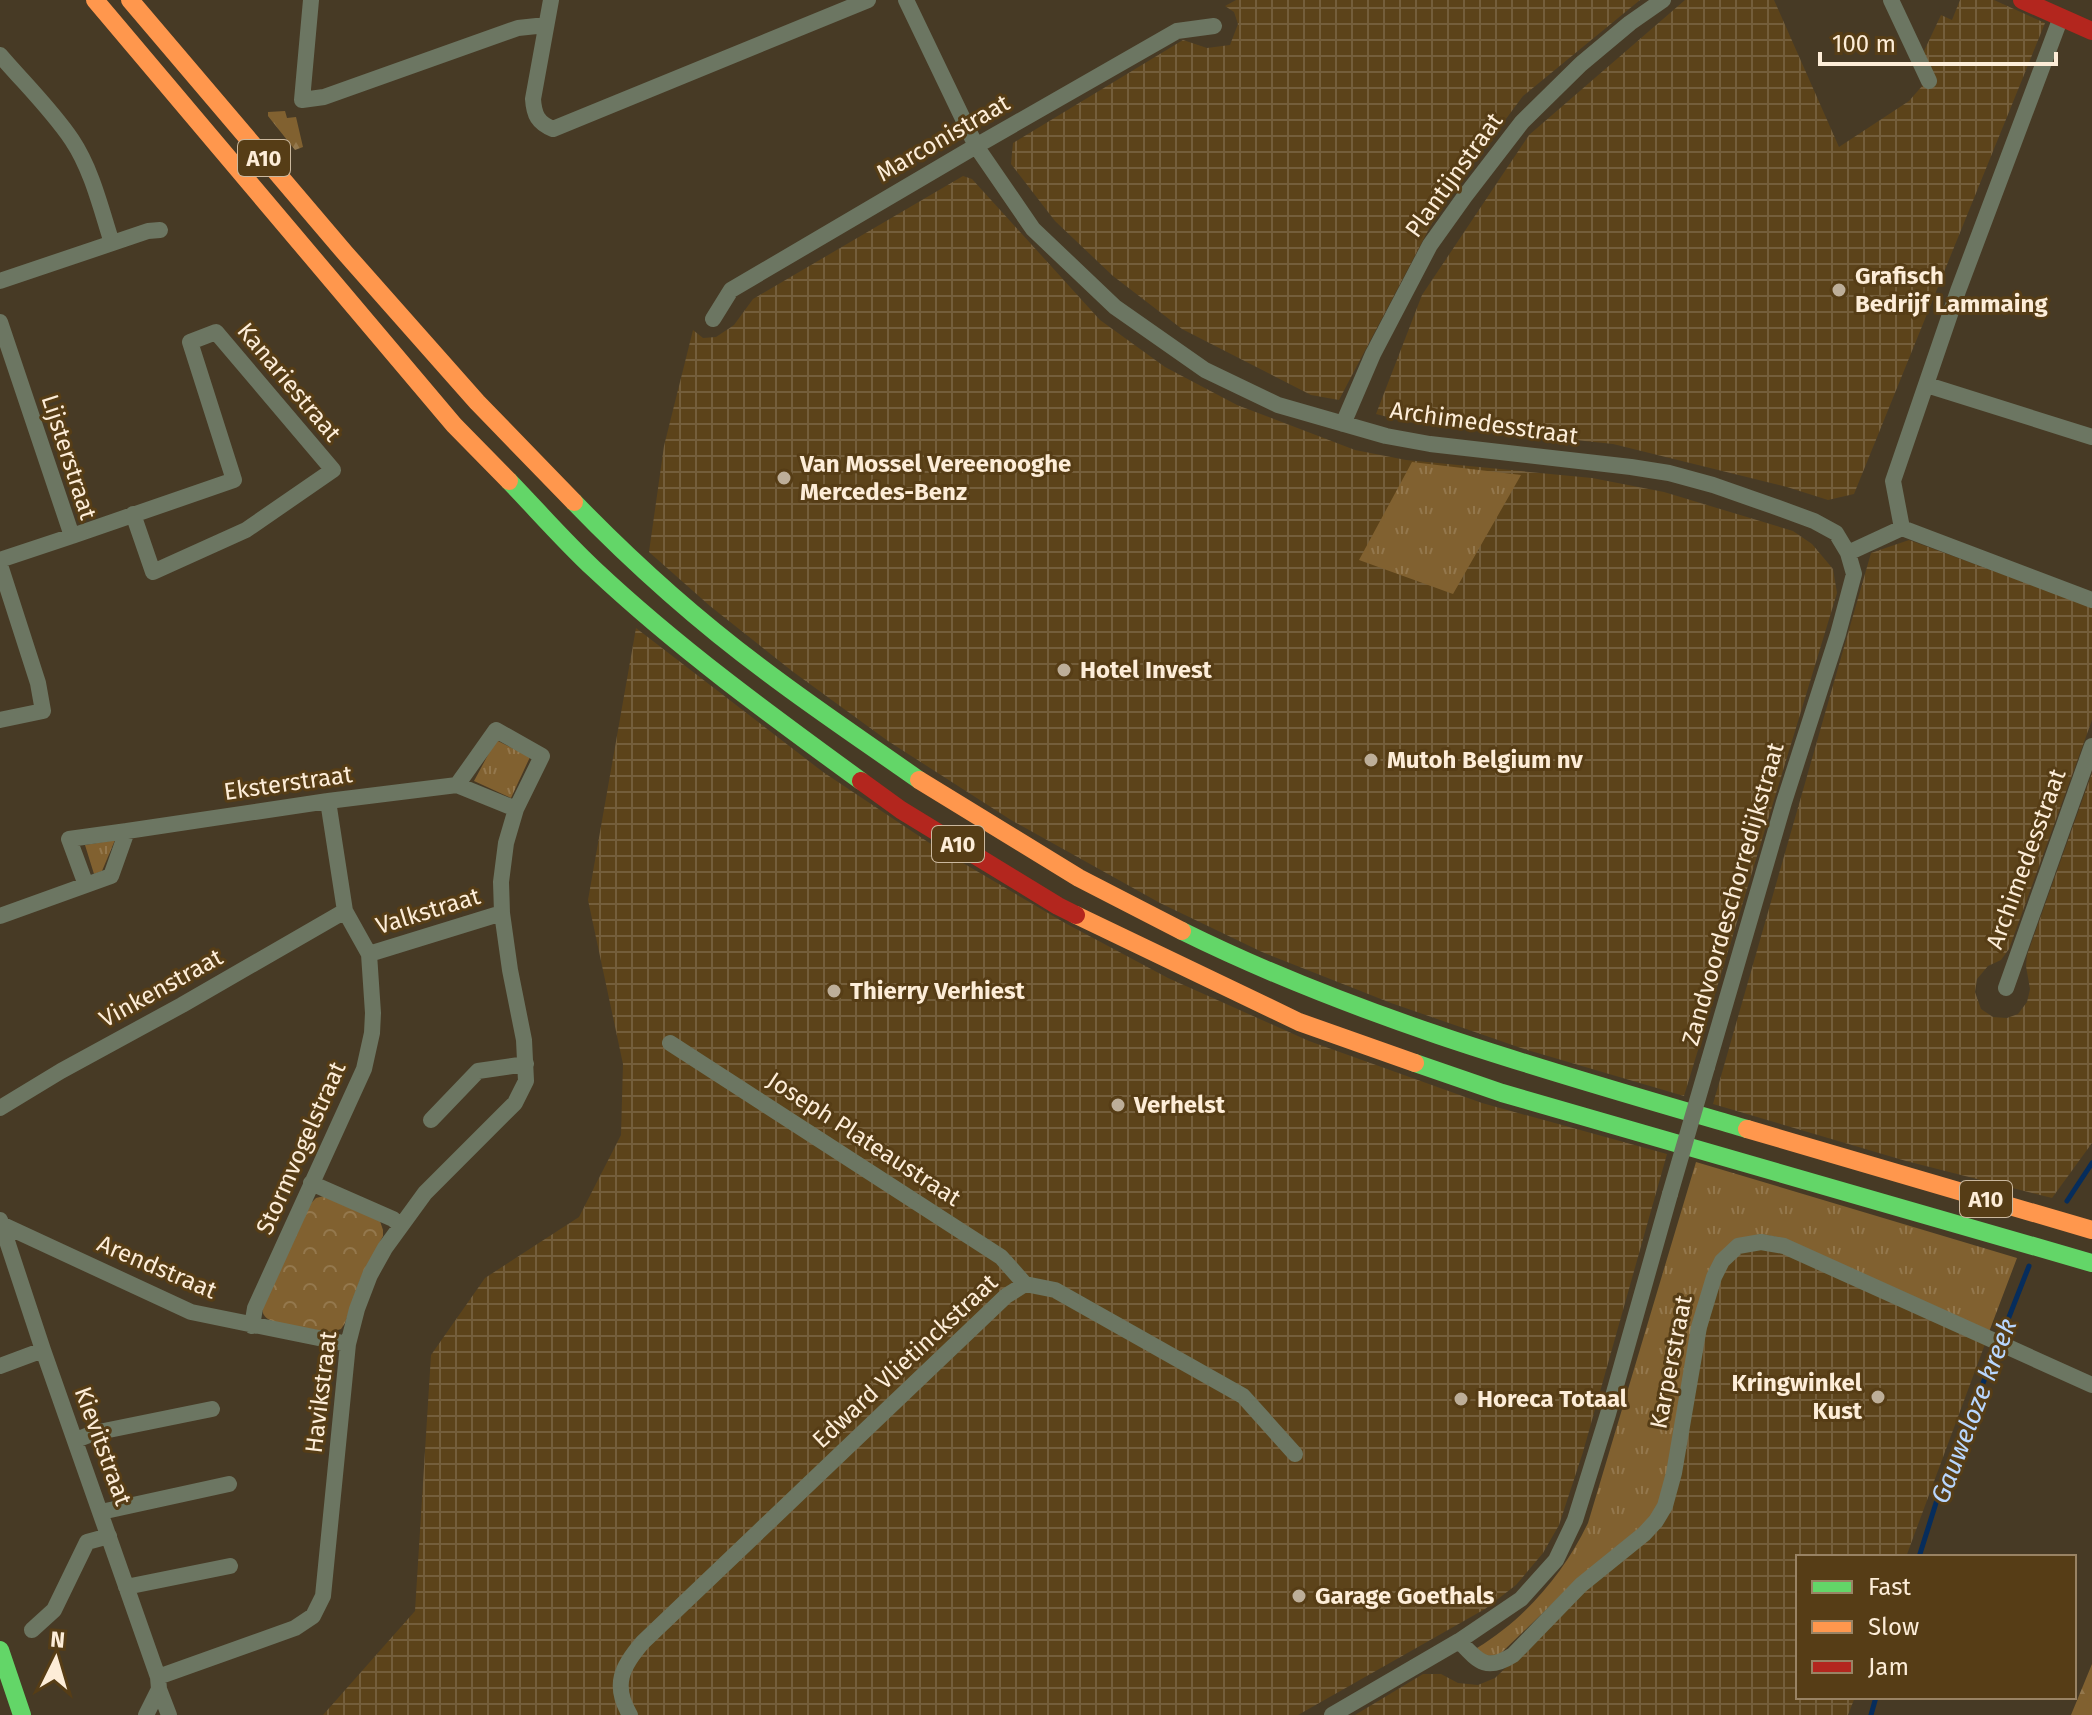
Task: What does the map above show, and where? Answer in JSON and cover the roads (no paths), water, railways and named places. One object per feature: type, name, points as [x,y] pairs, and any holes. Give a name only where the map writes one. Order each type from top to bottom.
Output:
[{"type":"main road","name":"A10","points":[[95,0],[454,425],[593,568],[669,635],[761,709],[901,810],[1058,906],[1299,1022],[1502,1093],[2092,1263]]},
{"type":"main road","name":"A10","points":[[130,0],[467,391],[608,537],[686,608],[767,673],[919,780],[1079,878],[1186,933],[1312,990],[1508,1059],[2092,1230]]},
{"type":"main road","points":[[2022,0],[2092,31]]},
{"type":"main road","points":[[0,1650],[22,1715]]},
{"type":"street","points":[[311,0],[302,100],[324,97],[518,28],[546,25]]},
{"type":"street","points":[[551,0],[533,99],[534,111],[541,124],[553,129],[868,0]]},
{"type":"street","name":"Archimedesstraat","points":[[906,0],[976,146],[1033,229],[1115,307],[1205,370],[1278,405],[1407,441],[1615,465],[1669,473],[1713,485],[1814,521],[1836,533],[1848,553]]},
{"type":"street","name":"Plantijnstraat","points":[[1343,424],[1373,354],[1423,257],[1465,196],[1522,122],[1561,83],[1630,23],[1663,0]]},
{"type":"street","points":[[1891,0],[1929,81]]},
{"type":"street","points":[[1902,528],[1893,481],[1958,291],[2061,17]]},
{"type":"street","name":"Marconistraat","points":[[713,319],[731,290],[976,146],[1177,31],[1214,26]]},
{"type":"street","points":[[0,55],[73,141],[85,165],[112,243]]},
{"type":"street","points":[[0,281],[148,231],[160,230]]},
{"type":"street","name":"Lijsterstraat","points":[[0,322],[72,536],[0,562],[38,683],[43,711],[0,720]]},
{"type":"street","name":"Kanariestraat","points":[[72,536],[133,514],[234,480],[190,342],[216,332],[333,470],[246,530],[153,572],[133,514]]},
{"type":"street","points":[[1927,385],[2092,437]]},
{"type":"street","points":[[1848,553],[1902,528],[2092,600]]},
{"type":"street","name":"Zandvoordeschorredijkstraat","points":[[1332,1715],[1459,1641],[1521,1599],[1556,1560],[1575,1520],[1784,802],[1838,634],[1854,574],[1848,553]]},
{"type":"street","points":[[457,785],[496,730],[542,756],[516,809]]},
{"type":"street","name":"Archimedesstraat","points":[[2006,988],[2092,746]]},
{"type":"street","name":"Eksterstraat","points":[[86,885],[69,839],[457,785],[516,809]]},
{"type":"street","name":"Stormvogelstraat","points":[[252,1326],[255,1308],[356,1087],[368,1052],[373,1013],[369,954],[345,911],[328,801]]},
{"type":"street","name":"Havikstraat","points":[[159,1683],[295,1628],[313,1616],[323,1596],[348,1344],[370,1275],[400,1225],[425,1193],[515,1103],[526,1081],[524,1040],[502,913],[501,882],[506,843],[516,809]]},
{"type":"street","points":[[0,916],[111,876],[127,831]]},
{"type":"street","name":"Vinkenstraat","points":[[0,1108],[345,911]]},
{"type":"street","name":"Valkstraat","points":[[369,954],[502,913]]},
{"type":"street","name":"Joseph Plateaustraat","points":[[670,1043],[1001,1257],[1025,1284]]},
{"type":"street","points":[[431,1120],[478,1071],[526,1064]]},
{"type":"street","points":[[311,1183],[393,1219],[400,1225]]},
{"type":"street","name":"Arendstraat","points":[[1,1222],[191,1312],[348,1344]]},
{"type":"street","name":"Kievitstraat","points":[[1,1222],[169,1715]]},
{"type":"street","name":"Karperstraat","points":[[1459,1641],[1478,1661],[1490,1664],[1513,1655],[1581,1585],[1656,1521],[1665,1506],[1674,1473],[1699,1327],[1710,1289],[1722,1261],[1738,1246],[1761,1242],[1784,1246],[2092,1385]]},
{"type":"street","name":"Edward Vlietinckstraat","points":[[630,1715],[621,1696],[620,1677],[628,1659],[643,1642],[1006,1296],[1025,1284],[1055,1290],[1243,1396],[1295,1454]]},
{"type":"street","points":[[0,1366],[43,1350]]},
{"type":"street","points":[[76,1440],[94,1433],[212,1409]]},
{"type":"street","points":[[101,1512],[229,1484]]},
{"type":"street","points":[[32,1630],[54,1610],[87,1542],[109,1536]]},
{"type":"street","points":[[126,1587],[230,1566]]},
{"type":"street","points":[[146,1715],[159,1683]]},
{"type":"waterway","name":"Gauweloze kreek","points":[[2067,1201],[2092,1163]]},
{"type":"waterway","name":"Gauweloze kreek","points":[[1920,1555],[1936,1503],[2029,1266]]},
{"type":"waterway","name":"Gauweloze kreek","points":[[1871,1715],[1875,1699]]},
{"type":"place","name":"Grafisch Bedrijf Lammaing","points":[[1839,290]]},
{"type":"place","name":"Van Mossel Vereenooghe Mercedes-Benz","points":[[784,478]]},
{"type":"place","name":"Hotel Invest","points":[[1064,670]]},
{"type":"place","name":"Mutoh Belgium nv","points":[[1371,760]]},
{"type":"place","name":"Thierry Verhiest","points":[[834,991]]},
{"type":"place","name":"Verhelst","points":[[1118,1105]]},
{"type":"place","name":"Kringwinkel Kust","points":[[1878,1397]]},
{"type":"place","name":"Horeca Totaal","points":[[1461,1399]]},
{"type":"place","name":"Garage Goethals","points":[[1299,1596]]}]
